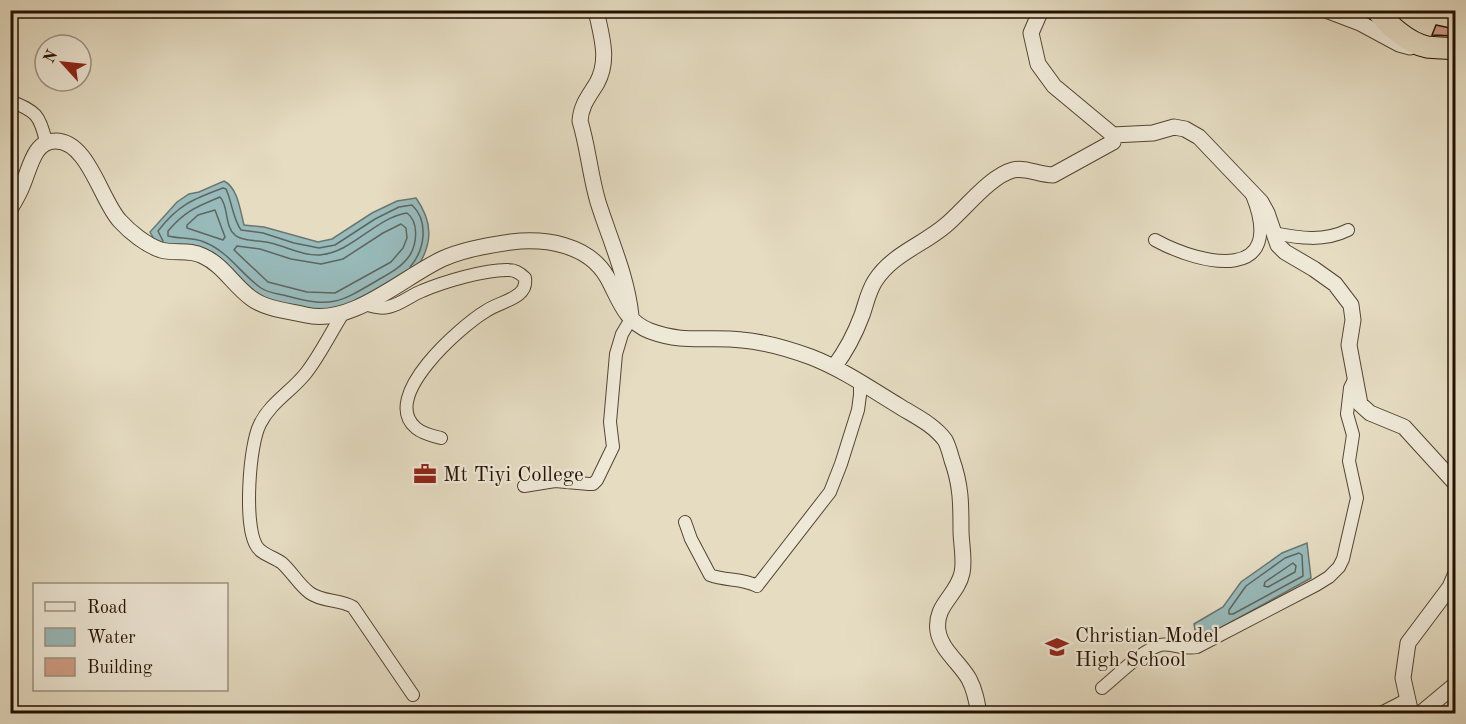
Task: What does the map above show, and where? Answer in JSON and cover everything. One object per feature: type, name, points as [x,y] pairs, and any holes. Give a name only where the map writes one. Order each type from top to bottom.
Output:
[{"type":"highway","points":[[1377,10],[1396,30],[1425,46],[1455,49]]},
{"type":"street","points":[[524,486],[555,482],[593,484],[613,447],[610,422],[616,354],[622,333],[631,319],[629,301],[616,251],[598,201],[580,121],[581,110],[598,81],[605,55],[596,10]]},
{"type":"street","points":[[1041,10],[1031,33],[1038,64],[1054,86],[1113,135],[1153,133],[1174,128],[1185,129],[1199,137],[1267,213],[1278,245],[1285,252],[1335,284],[1351,304],[1353,320],[1349,345],[1360,404],[1370,413],[1404,427],[1455,484]]},
{"type":"street","points":[[1326,10],[1360,23],[1399,44],[1417,48],[1425,46]]},
{"type":"street","points":[[10,101],[33,111],[39,117],[46,142]]},
{"type":"street","points":[[834,367],[845,353],[875,281],[884,269],[900,255],[945,226],[998,177],[1013,170],[1025,169],[1043,175],[1053,175],[1113,142],[1113,135]]},
{"type":"street","points":[[10,209],[34,156],[46,142],[56,140],[66,142],[74,148],[95,177],[115,216],[129,229],[149,244],[162,250],[194,252],[205,256],[253,300],[261,304],[313,316],[342,315],[442,259],[477,248],[513,242],[541,241],[570,248],[592,259],[601,268],[624,312],[642,328],[675,339],[744,340],[765,344],[834,367],[930,425],[946,442],[960,481],[963,569],[956,587],[942,607],[938,619],[938,635],[969,680],[975,694],[979,714]]},
{"type":"street","points":[[1155,240],[1210,261],[1223,262],[1241,259],[1255,249],[1260,241],[1261,230],[1250,192]]},
{"type":"street","points":[[1273,233],[1329,238],[1348,230]]},
{"type":"street","points":[[365,304],[380,308],[390,307],[431,288],[493,272],[516,271],[525,278],[524,289],[485,311],[458,333],[421,373],[411,388],[406,403],[411,423],[417,429],[441,438]]},
{"type":"street","points":[[342,315],[305,375],[275,404],[260,423],[253,448],[250,482],[252,536],[260,550],[281,562],[312,595],[339,600],[353,607],[412,695]]},
{"type":"street","points":[[1102,688],[1160,644],[1188,649],[1197,647],[1335,573],[1342,559],[1357,498],[1349,461],[1353,435],[1347,414],[1350,388],[1356,376]]},
{"type":"street","points":[[685,522],[691,539],[710,574],[721,579],[750,582],[756,586],[830,492],[842,464],[858,410],[860,383]]},
{"type":"street","points":[[1379,714],[1410,706],[1403,678],[1408,643],[1450,587],[1455,573]]},
{"type":"street","points":[[1420,714],[1455,684]]},
{"type":"water","points":[[224,181],[229,184],[235,194],[244,225],[264,227],[318,242],[332,239],[372,213],[397,201],[416,198],[428,224],[426,250],[417,268],[342,315],[268,305],[228,276],[155,241],[150,232],[177,202],[189,194]]},
{"type":"water","points":[[1307,543],[1311,578],[1197,641],[1194,624],[1223,607],[1241,582],[1282,553]]},
{"type":"building","points":[[1436,25],[1455,29],[1455,36],[1432,35]]},
{"type":"place","name":"Mt Tiyi College","points":[[425,474]]},
{"type":"place","name":"Christian Model High School","points":[[1057,647]]}]
